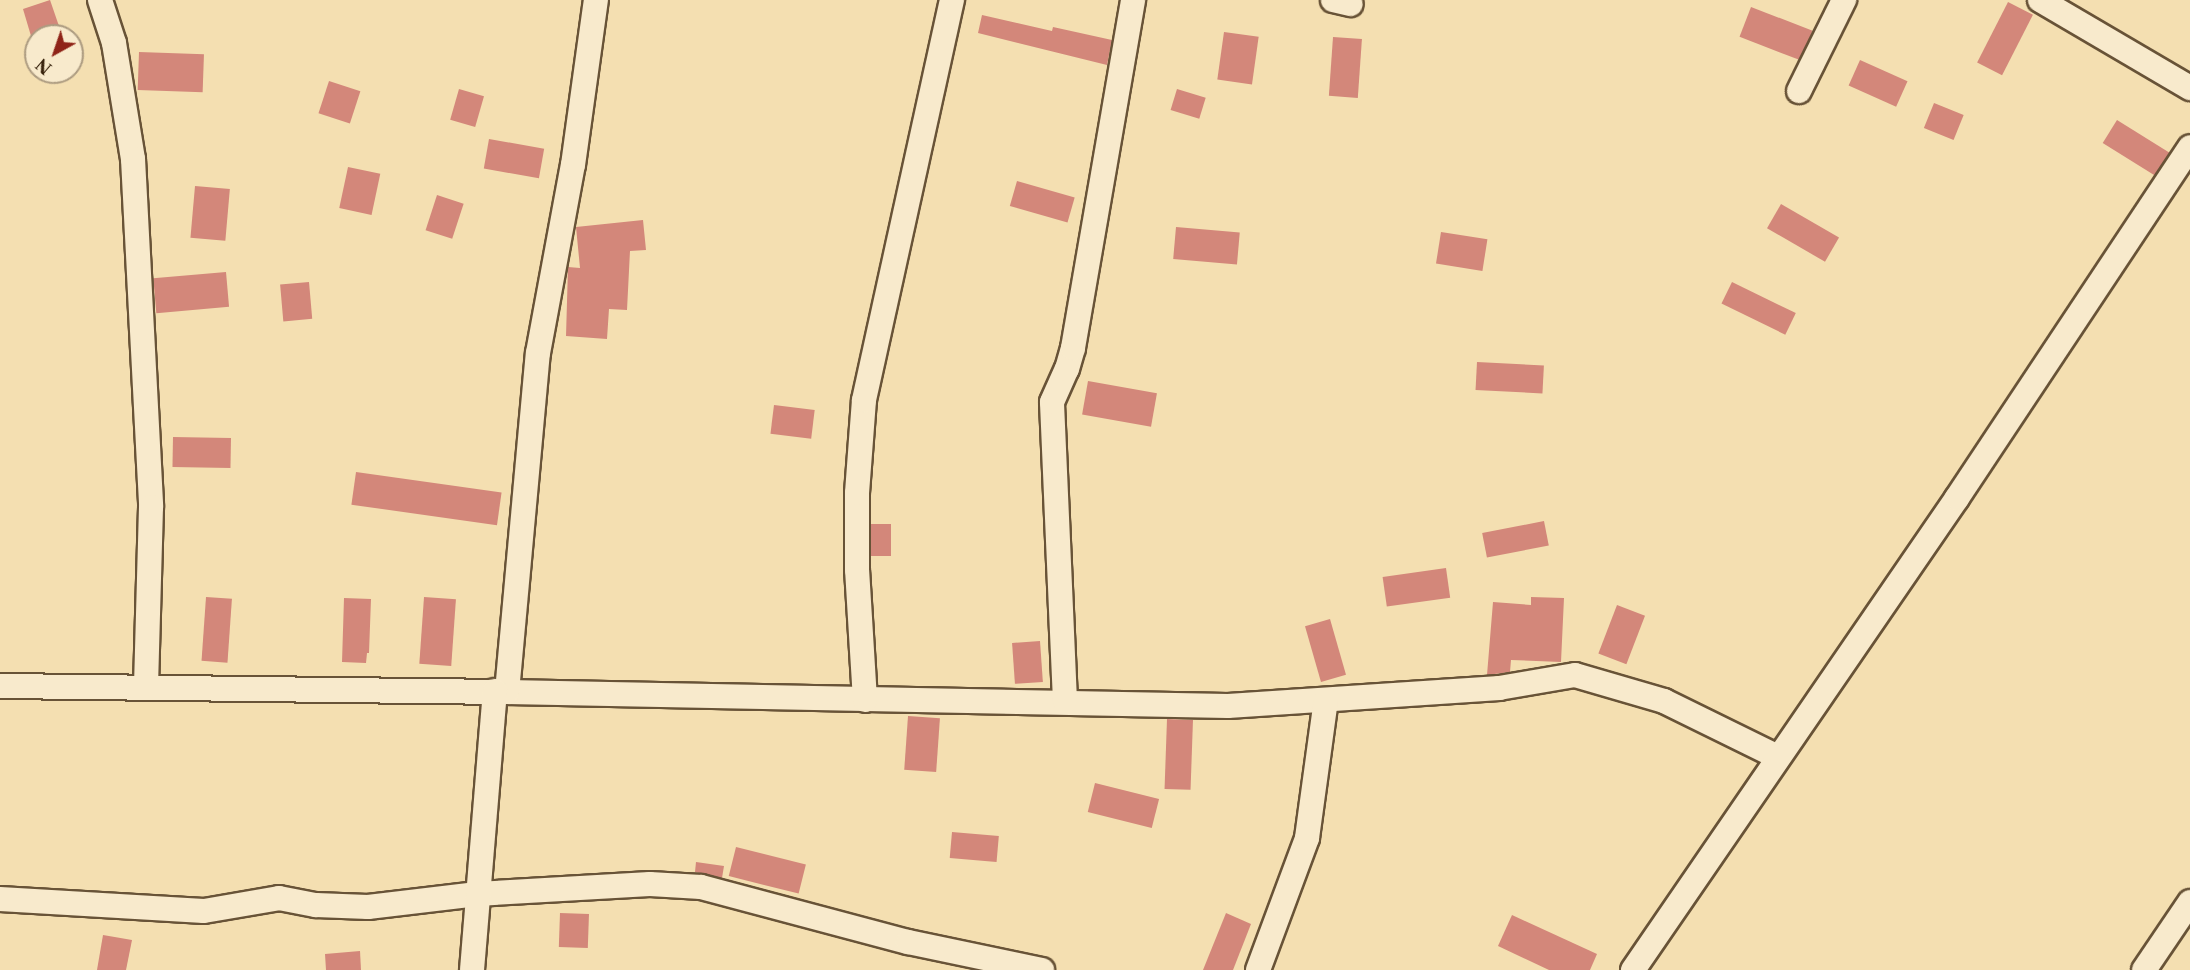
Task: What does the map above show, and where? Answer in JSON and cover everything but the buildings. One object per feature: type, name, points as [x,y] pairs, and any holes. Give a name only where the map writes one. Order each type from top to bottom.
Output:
[{"type":"street","points":[[100,0],[114,43],[133,159],[151,507],[146,687]]},
{"type":"street","points":[[472,970],[477,894],[538,353],[573,165],[596,0]]},
{"type":"street","points":[[865,700],[857,515],[864,400],[952,0]]},
{"type":"street","points":[[1065,701],[1052,402],[1067,369],[1073,348],[1132,0]]},
{"type":"street","points":[[1799,91],[1844,0]]},
{"type":"street","points":[[2040,0],[2190,88]]},
{"type":"street","points":[[1633,970],[1957,498],[2190,147]]},
{"type":"street","points":[[0,686],[501,691],[1228,706],[1499,688],[1575,675],[1664,701],[1778,757]]},
{"type":"street","points":[[1258,970],[1307,838],[1326,700]]},
{"type":"street","points":[[0,899],[204,911],[279,898],[316,905],[368,907],[477,894],[650,884],[701,887],[908,942],[1032,969]]},
{"type":"street","points":[[2144,970],[2190,903]]}]
